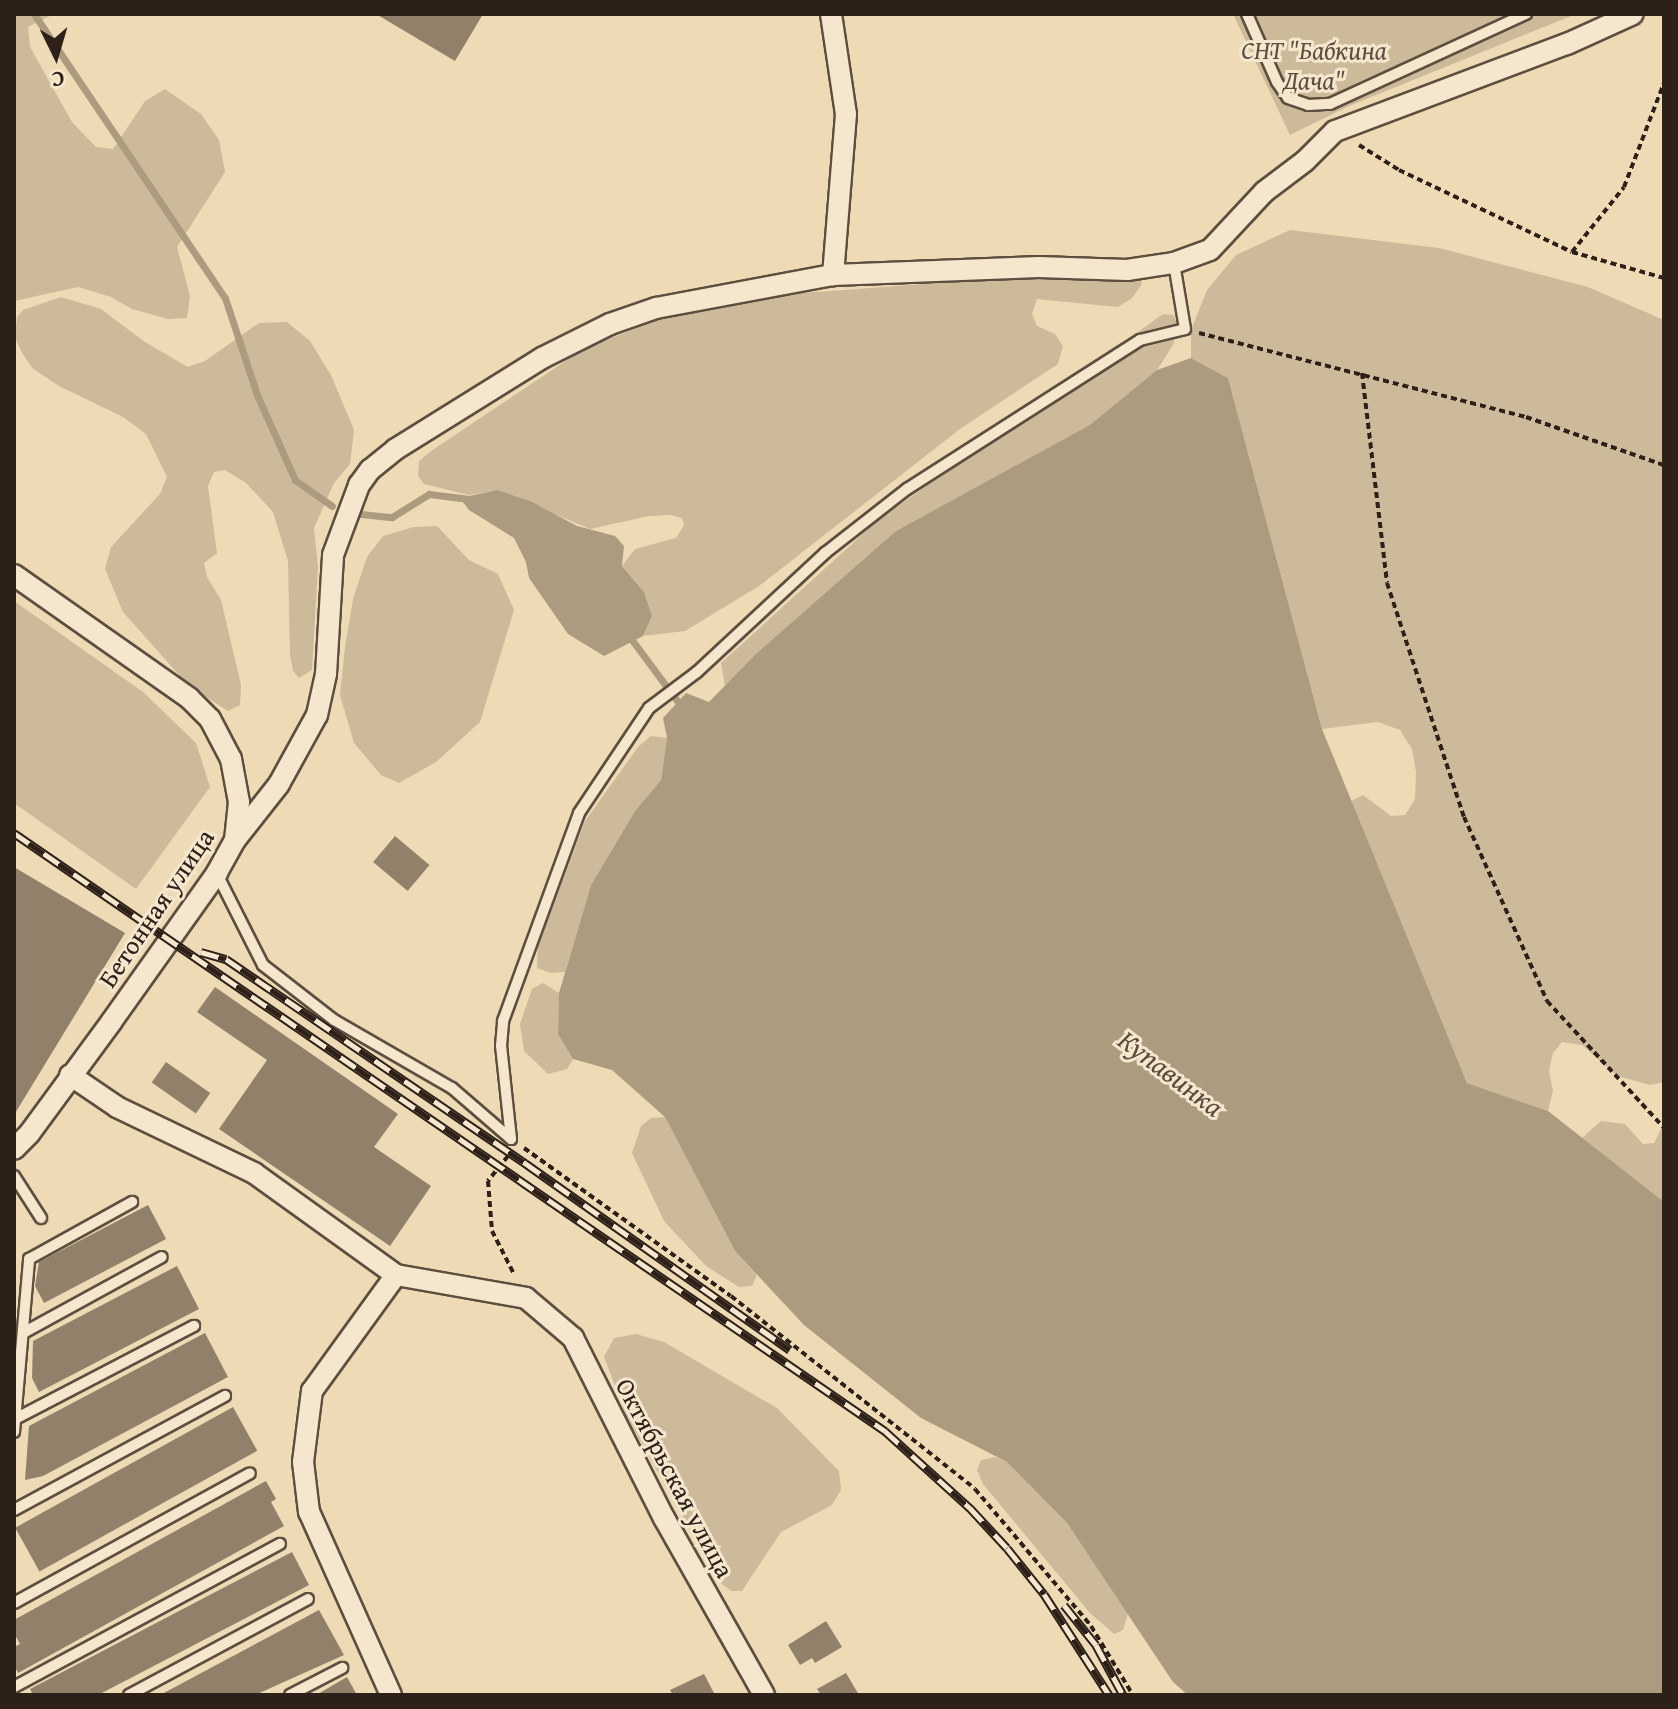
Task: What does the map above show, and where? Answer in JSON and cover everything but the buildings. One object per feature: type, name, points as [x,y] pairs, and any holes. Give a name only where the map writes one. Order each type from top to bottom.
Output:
[{"type":"street","points":[[831,14],[846,114],[833,275]]},
{"type":"street","points":[[235,840],[279,784],[317,715],[326,674],[333,555],[359,485],[370,470],[396,449],[542,358],[610,324],[656,308],[833,275],[1039,267],[1127,270],[1174,263],[1210,250],[1264,192],[1305,161],[1335,131],[1567,44],[1633,14]]},
{"type":"street","name":"Бетонная улица","points":[[14,575],[189,698],[210,719],[227,749],[239,802],[235,840],[217,873],[29,1134],[14,1149]]},
{"type":"street","points":[[70,1075],[117,1107],[254,1173],[396,1275],[526,1298]]},
{"type":"street","points":[[391,1695],[309,1512],[303,1462],[312,1391],[396,1275]]},
{"type":"street","name":"Октябрьская улица","points":[[526,1298],[573,1338],[664,1518],[764,1695]]},
{"type":"lane","points":[[1247,14],[1277,82],[1288,98],[1308,105],[1330,104],[1519,15]]},
{"type":"lane","points":[[511,1139],[501,1046],[503,1021],[579,813],[649,708],[697,672],[825,553],[907,489],[1140,340],[1185,329],[1174,263]]},
{"type":"lane","points":[[217,873],[263,965],[334,1020],[452,1088],[511,1139]]},
{"type":"lane","points":[[14,1176],[41,1218]]},
{"type":"lane","points":[[14,1432],[29,1259],[132,1202]]},
{"type":"lane","points":[[23,1333],[162,1257]]},
{"type":"lane","points":[[15,1419],[194,1326]]},
{"type":"lane","points":[[14,1510],[225,1396]]},
{"type":"lane","points":[[14,1603],[250,1473]]},
{"type":"lane","points":[[14,1687],[280,1544]]},
{"type":"lane","points":[[129,1695],[308,1599]]},
{"type":"lane","points":[[290,1695],[342,1668]]},
{"type":"path","points":[[1572,252],[1624,187],[1664,83]]},
{"type":"path","points":[[1335,131],[1399,170],[1572,252],[1664,278]]},
{"type":"path","points":[[1185,329],[1526,417],[1664,465]]},
{"type":"path","points":[[1362,373],[1387,583],[1464,817],[1547,1001],[1664,1128]]},
{"type":"path","points":[[526,1298],[492,1231],[488,1181],[509,1154],[511,1139],[731,1296],[975,1489],[1091,1626],[1133,1695]]},
{"type":"green space","points":[[14,14],[54,14],[28,27],[30,47],[72,122],[96,147],[113,149],[145,101],[165,89],[201,114],[219,140],[225,172],[177,247],[190,296],[187,318],[168,319],[132,309],[111,297],[78,287],[14,301]]},
{"type":"green space","name":"СНТ \"Бабкина Дача\"","points":[[1233,14],[1576,14],[1349,106],[1290,135]]},
{"type":"green space","points":[[1290,230],[1439,248],[1588,287],[1664,320],[1664,1082],[1650,1085],[1617,1076],[1582,1045],[1562,1042],[1553,1053],[1549,1070],[1553,1091],[1548,1111],[1467,1083],[1351,801],[1363,795],[1391,816],[1405,815],[1415,799],[1416,772],[1412,749],[1400,730],[1378,722],[1322,729],[1228,378],[1191,358],[1191,330],[1207,290],[1236,255]]},
{"type":"green space","points":[[1139,272],[1142,284],[1132,298],[1118,307],[1037,299],[1032,314],[1037,326],[1055,334],[1063,346],[1058,364],[960,429],[759,586],[685,631],[643,636],[652,616],[644,592],[622,566],[635,549],[676,538],[684,525],[682,518],[649,516],[590,529],[497,490],[469,495],[424,484],[418,476],[419,461],[431,451],[585,348],[669,316],[776,295],[1018,277],[1059,279]]},
{"type":"green space","points":[[61,297],[101,309],[145,342],[188,367],[205,361],[259,323],[287,322],[310,341],[331,375],[354,430],[350,464],[334,483],[314,528],[318,567],[312,670],[299,678],[293,671],[288,561],[273,512],[246,483],[225,470],[214,472],[208,486],[217,553],[204,563],[207,577],[221,600],[241,685],[240,705],[228,711],[188,685],[123,612],[105,569],[111,547],[160,494],[167,477],[146,434],[123,417],[59,386],[32,368],[21,351],[15,337],[17,317],[23,310]]},
{"type":"green space","points":[[1163,314],[1173,315],[1179,326],[1173,345],[1157,370],[1091,425],[896,531],[725,686],[721,663],[875,523]]},
{"type":"green space","points":[[437,526],[469,560],[498,574],[514,610],[480,722],[436,762],[399,783],[381,775],[354,743],[340,695],[345,647],[353,599],[367,557],[383,536],[414,527]]},
{"type":"green space","points":[[14,601],[143,692],[196,743],[210,787],[136,889],[14,803]]},
{"type":"green space","points":[[651,736],[667,738],[661,780],[635,811],[591,885],[565,972],[551,973],[537,968],[538,946],[585,821],[638,747]]},
{"type":"green space","points":[[543,983],[559,993],[558,1034],[573,1059],[567,1069],[548,1074],[524,1051],[520,1024],[532,989]]},
{"type":"green space","points":[[665,1117],[735,1251],[757,1275],[752,1286],[739,1287],[706,1266],[664,1221],[632,1153],[641,1126],[651,1118]]},
{"type":"green space","points":[[1601,1121],[1625,1124],[1643,1144],[1654,1143],[1664,1123],[1664,1202],[1582,1138]]},
{"type":"green space","points":[[636,1334],[664,1342],[777,1408],[839,1471],[841,1490],[832,1505],[781,1532],[742,1591],[732,1591],[719,1582],[627,1417],[604,1357],[614,1338]]},
{"type":"green space","points":[[995,1457],[1007,1462],[1067,1523],[1128,1614],[1123,1630],[1114,1634],[1090,1613],[983,1484],[977,1470],[981,1460]]},
{"type":"water","name":"Купавинка","points":[[1191,358],[1228,378],[1322,729],[1467,1083],[1548,1111],[1664,1202],[1664,1695],[1188,1695],[1173,1682],[1067,1523],[1007,1462],[921,1418],[804,1325],[735,1251],[665,1117],[612,1070],[573,1059],[558,1034],[559,993],[591,885],[635,811],[661,780],[667,738],[663,718],[686,693],[709,702],[755,655],[896,531],[1090,425],[1157,370]]},
{"type":"water","points":[[497,490],[530,501],[577,526],[615,536],[624,546],[622,566],[644,592],[652,616],[643,636],[604,656],[568,634],[529,578],[526,562],[514,538],[469,510],[460,498]]},
{"type":"waterway","points":[[34,14],[225,298],[257,395],[295,480],[332,506]]},
{"type":"waterway","points":[[361,514],[392,517],[429,494],[469,499]]},
{"type":"waterway","points":[[629,636],[678,702]]},
{"type":"railway","points":[[14,833],[885,1431],[970,1508],[1007,1548],[1044,1594],[1109,1695]]},
{"type":"railway","points":[[201,952],[226,959],[525,1163],[790,1350]]},
{"type":"railway","points":[[1064,1605],[1096,1645],[1123,1695]]}]
